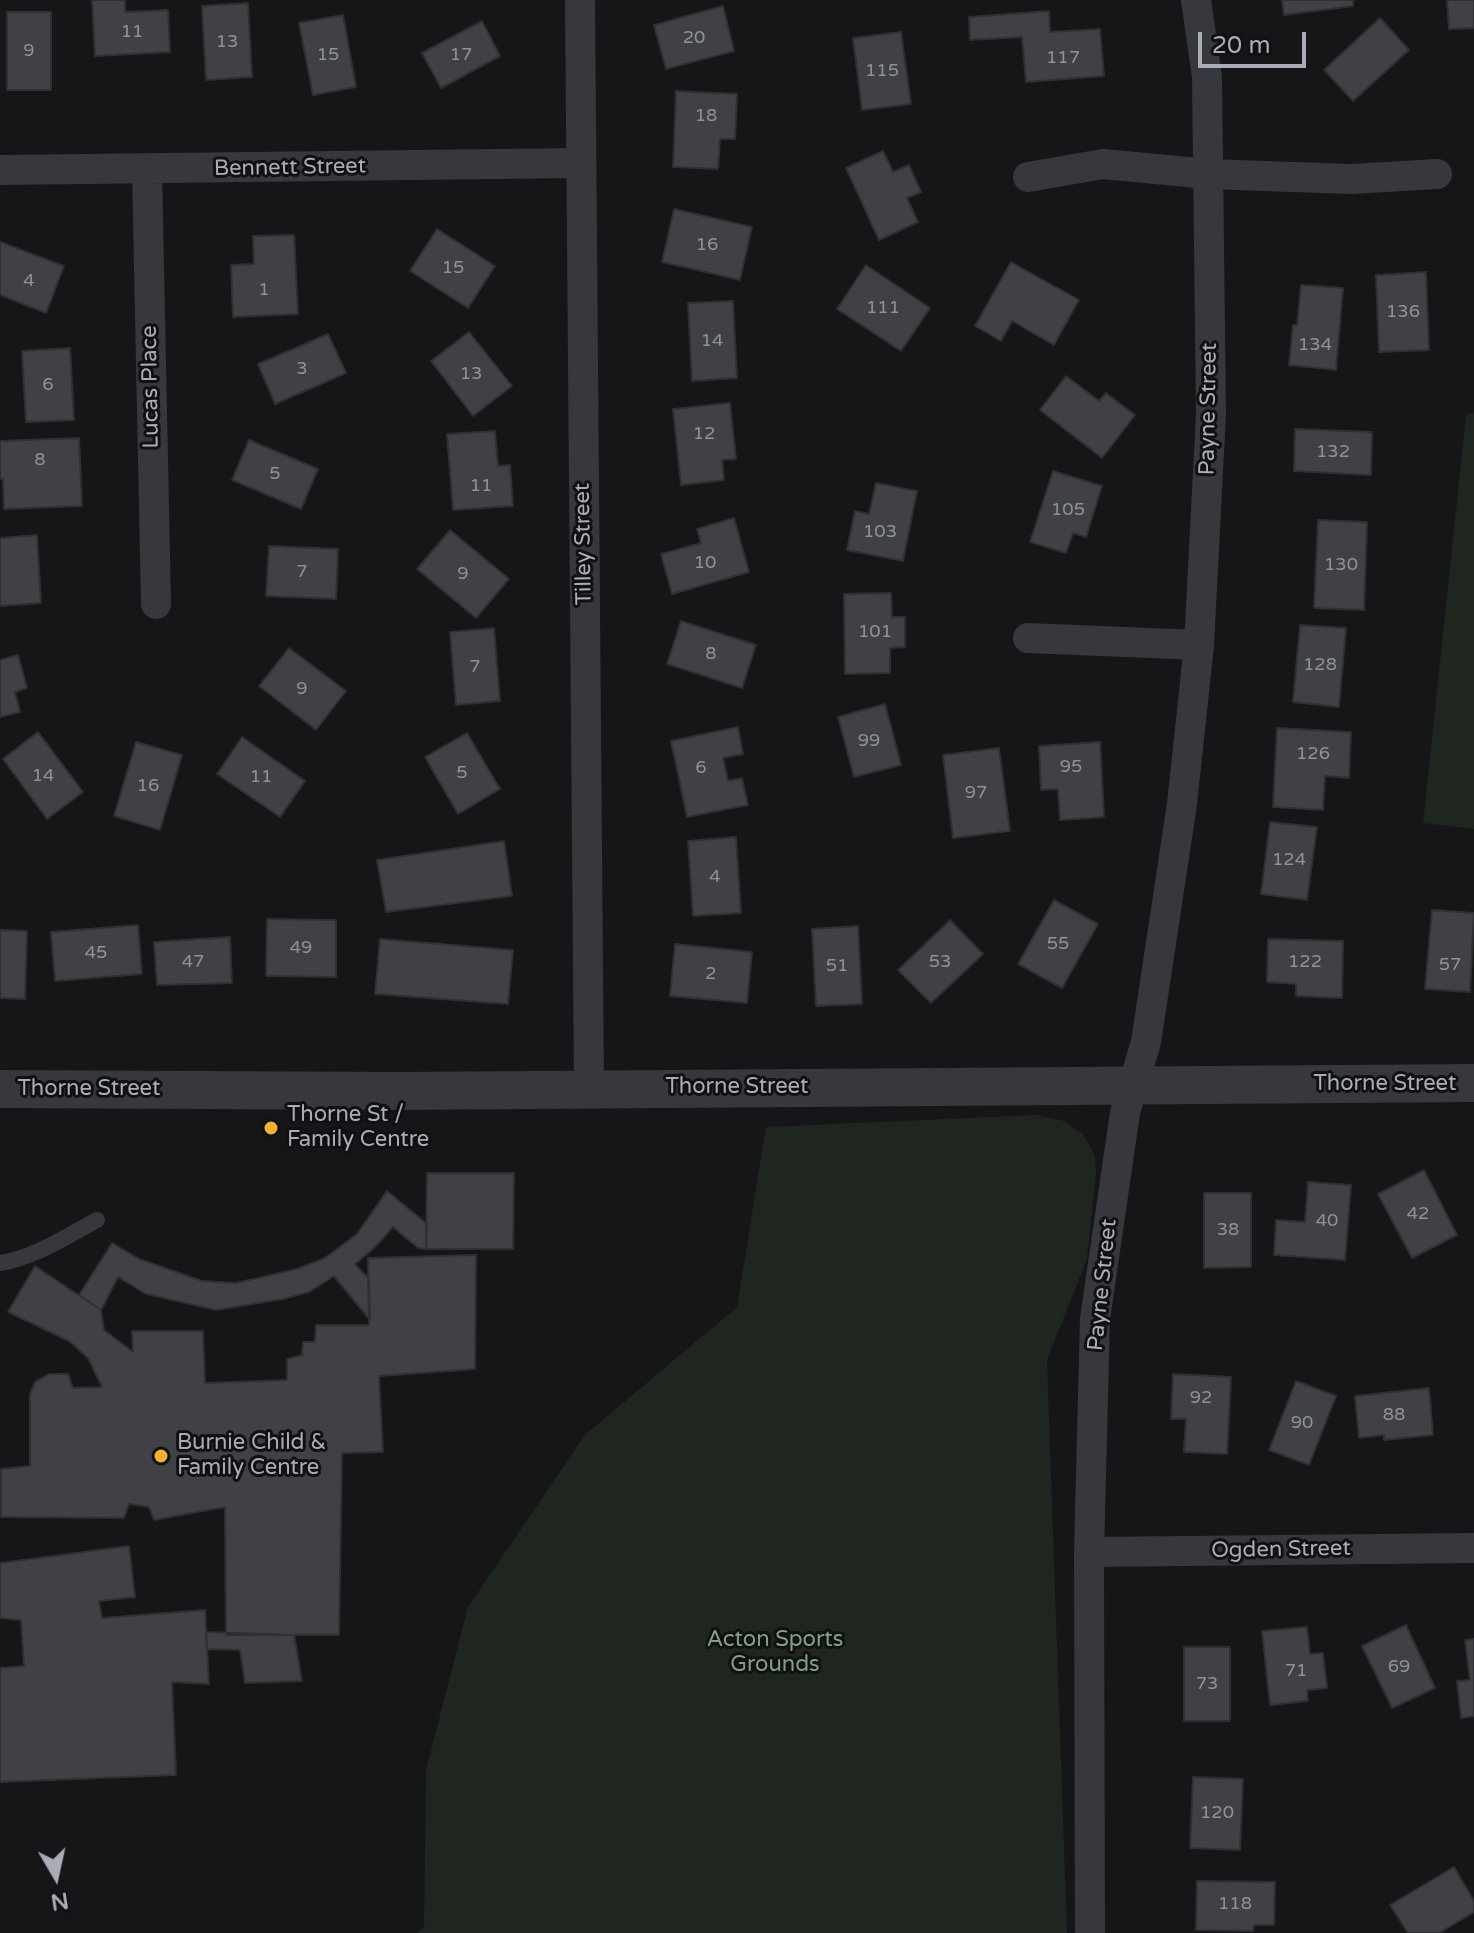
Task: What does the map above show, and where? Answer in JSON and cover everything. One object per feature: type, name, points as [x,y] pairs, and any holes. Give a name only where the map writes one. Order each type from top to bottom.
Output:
[{"type":"street","name":"Tilley Street","points":[[580,0],[589,1088]]},
{"type":"street","name":"Payne Street","points":[[1090,1933],[1089,1552],[1095,1319],[1125,1113],[1146,1042],[1180,819],[1199,645],[1211,414],[1207,77],[1196,0]]},
{"type":"street","name":"Bennett Street","points":[[0,170],[580,163]]},
{"type":"street","points":[[1028,177],[1103,164],[1209,174],[1351,179],[1437,174]]},
{"type":"street","name":"Lucas Place","points":[[147,170],[156,604]]},
{"type":"street","points":[[1028,638],[1199,645]]},
{"type":"street","name":"Thorne Street","points":[[0,1089],[399,1091],[1474,1083]]},
{"type":"street","name":"Ogden Street","points":[[1089,1552],[1474,1548]]},
{"type":"lane","points":[[0,1263],[43,1248],[97,1220]]},
{"type":"green space","points":[[1474,413],[1474,829],[1423,823],[1466,415]]},
{"type":"green space","name":"Acton Sports Grounds","points":[[1036,1115],[1064,1121],[1083,1134],[1095,1156],[1096,1173],[1087,1259],[1047,1360],[1067,1933],[417,1933],[424,1927],[426,1770],[468,1607],[585,1435],[737,1307],[766,1127]]},
{"type":"building","points":[[92,0],[125,0],[125,12],[168,10],[170,52],[95,56]]},
{"type":"building","points":[[1282,0],[1353,0],[1353,6],[1284,15]]},
{"type":"building","points":[[1447,0],[1474,0],[1474,28],[1449,29]]},
{"type":"building","points":[[248,3],[252,77],[206,80],[202,6]]},
{"type":"building","points":[[723,6],[734,51],[666,69],[654,25]]},
{"type":"building","points":[[1049,11],[1050,32],[1100,29],[1104,76],[1026,82],[1022,37],[970,40],[969,17]]},
{"type":"building","points":[[7,12],[51,12],[51,90],[7,90]]},
{"type":"building","points":[[343,15],[356,87],[313,95],[299,23]]},
{"type":"building","points":[[1380,18],[1409,50],[1353,101],[1324,70]]},
{"type":"building","points":[[482,21],[500,56],[441,88],[422,53]]},
{"type":"building","points":[[901,32],[911,104],[862,110],[853,38]]},
{"type":"building","points":[[676,91],[737,94],[735,139],[720,139],[718,169],[673,167]]},
{"type":"building","points":[[883,151],[893,172],[909,165],[921,192],[907,198],[918,222],[879,240],[846,168]]},
{"type":"building","points":[[674,209],[752,227],[740,280],[662,262]]},
{"type":"building","points":[[437,229],[495,266],[468,308],[410,271]]},
{"type":"building","points":[[294,235],[298,314],[233,317],[231,265],[254,264],[253,236]]},
{"type":"building","points":[[0,242],[64,266],[46,313],[0,295]]},
{"type":"building","points":[[1011,262],[1079,300],[1054,345],[1012,321],[1001,341],[975,326]]},
{"type":"building","points":[[866,265],[930,308],[901,351],[837,309]]},
{"type":"building","points":[[1426,272],[1429,350],[1379,352],[1376,275]]},
{"type":"building","points":[[1301,285],[1343,288],[1336,370],[1289,365]]},
{"type":"building","points":[[733,301],[737,378],[692,381],[688,303]]},
{"type":"building","points":[[469,332],[512,386],[473,416],[431,361]]},
{"type":"building","points":[[328,334],[346,373],[275,404],[258,364]]},
{"type":"building","points":[[70,348],[74,420],[26,422],[22,351]]},
{"type":"building","points":[[1066,376],[1099,401],[1106,393],[1135,415],[1102,458],[1040,410]]},
{"type":"building","points":[[730,403],[736,459],[722,460],[724,480],[681,485],[673,409]]},
{"type":"building","points":[[1295,429],[1372,432],[1371,475],[1294,471]]},
{"type":"building","points":[[495,431],[498,466],[510,465],[513,506],[453,510],[447,434]]},
{"type":"building","points":[[79,438],[82,506],[4,509],[0,441]]},
{"type":"building","points":[[249,440],[318,469],[301,509],[232,480]]},
{"type":"building","points":[[1053,471],[1102,486],[1086,537],[1073,533],[1066,553],[1030,542]]},
{"type":"building","points":[[876,483],[917,491],[903,561],[847,550],[855,511],[869,514]]},
{"type":"building","points":[[734,518],[749,572],[672,594],[661,554],[701,543],[697,529]]},
{"type":"building","points":[[1318,520],[1367,522],[1364,610],[1314,608]]},
{"type":"building","points":[[450,530],[509,579],[476,618],[417,569]]},
{"type":"building","points":[[37,535],[41,603],[0,606],[0,538]]},
{"type":"building","points":[[269,546],[338,549],[336,599],[266,596]]},
{"type":"building","points":[[891,593],[892,617],[905,617],[905,647],[890,648],[890,673],[845,674],[844,594]]},
{"type":"building","points":[[681,621],[756,645],[742,688],[667,664]]},
{"type":"building","points":[[1300,625],[1346,628],[1339,707],[1293,702]]},
{"type":"building","points":[[494,628],[500,701],[456,705],[450,632]]},
{"type":"building","points":[[289,648],[346,691],[316,730],[259,686]]},
{"type":"building","points":[[18,655],[27,688],[15,692],[20,712],[0,717],[0,660]]},
{"type":"building","points":[[885,704],[901,765],[854,777],[838,717]]},
{"type":"building","points":[[738,727],[743,754],[723,758],[728,781],[742,778],[748,805],[687,817],[671,741]]},
{"type":"building","points":[[1277,728],[1351,732],[1349,778],[1325,776],[1323,810],[1273,807]]},
{"type":"building","points":[[38,732],[83,792],[47,819],[3,759]]},
{"type":"building","points":[[467,733],[500,789],[458,814],[425,757]]},
{"type":"building","points":[[242,737],[305,781],[280,817],[217,774]]},
{"type":"building","points":[[136,742],[182,755],[160,830],[114,816]]},
{"type":"building","points":[[1100,742],[1104,817],[1060,820],[1058,789],[1041,790],[1039,746]]},
{"type":"building","points":[[999,748],[1010,831],[953,838],[943,755]]},
{"type":"building","points":[[1270,822],[1317,827],[1307,900],[1261,894]]},
{"type":"building","points":[[736,837],[741,913],[693,916],[688,841]]},
{"type":"building","points":[[504,841],[512,896],[386,912],[377,860]]},
{"type":"building","points":[[1054,900],[1098,924],[1062,988],[1018,964]]},
{"type":"building","points":[[1432,910],[1474,913],[1470,992],[1425,989]]},
{"type":"building","points":[[267,919],[336,920],[336,977],[266,976]]},
{"type":"building","points":[[950,920],[983,954],[931,1003],[898,970]]},
{"type":"building","points":[[138,925],[142,974],[55,981],[51,932]]},
{"type":"building","points":[[858,926],[862,1004],[816,1006],[812,929]]},
{"type":"building","points":[[0,930],[27,931],[25,999],[0,998]]},
{"type":"building","points":[[230,937],[232,983],[157,985],[154,942]]},
{"type":"building","points":[[380,939],[513,950],[508,1004],[375,994]]},
{"type":"building","points":[[1268,939],[1343,941],[1342,998],[1296,996],[1296,984],[1267,982]]},
{"type":"building","points":[[675,944],[752,952],[747,1003],[670,996]]},
{"type":"building","points":[[1424,1170],[1457,1235],[1412,1258],[1378,1194]]},
{"type":"building","points":[[427,1173],[514,1173],[513,1249],[426,1249]]},
{"type":"building","points":[[1308,1182],[1351,1185],[1345,1260],[1274,1255],[1276,1220],[1305,1222]]},
{"type":"building","points":[[387,1191],[427,1224],[426,1249],[418,1248],[393,1227],[355,1264],[369,1279],[370,1320],[334,1276],[309,1292],[216,1310],[146,1294],[118,1277],[101,1310],[79,1295],[112,1243],[139,1259],[202,1281],[236,1283],[297,1269],[325,1258],[357,1234]]},
{"type":"building","points":[[1204,1193],[1251,1193],[1251,1267],[1204,1268]]},
{"type":"building","points":[[476,1255],[475,1369],[379,1376],[383,1452],[342,1453],[339,1635],[226,1635],[225,1507],[154,1520],[149,1507],[129,1504],[124,1518],[1,1517],[1,1469],[30,1466],[30,1394],[35,1382],[49,1374],[68,1374],[73,1388],[102,1387],[88,1358],[69,1341],[8,1312],[35,1266],[101,1310],[104,1330],[133,1352],[132,1331],[203,1331],[205,1383],[287,1380],[287,1359],[302,1355],[303,1342],[315,1342],[316,1325],[369,1325],[368,1258]]},
{"type":"building","points":[[1173,1374],[1231,1377],[1227,1454],[1184,1452],[1186,1419],[1171,1419]]},
{"type":"building","points":[[1296,1381],[1336,1396],[1309,1465],[1269,1450]]},
{"type":"building","points":[[1429,1388],[1433,1435],[1384,1440],[1384,1435],[1359,1438],[1355,1396]]},
{"type":"building","points":[[129,1546],[135,1597],[99,1601],[102,1618],[205,1610],[209,1684],[172,1682],[176,1775],[0,1782],[0,1668],[24,1666],[21,1620],[0,1618],[0,1563]]},
{"type":"building","points":[[1406,1625],[1435,1688],[1392,1708],[1362,1646]]},
{"type":"building","points":[[1307,1627],[1310,1654],[1323,1653],[1327,1688],[1307,1690],[1308,1701],[1270,1705],[1262,1631]]},
{"type":"building","points":[[206,1632],[294,1635],[302,1681],[245,1683],[240,1650],[207,1649]]},
{"type":"building","points":[[1474,1639],[1474,1716],[1461,1718],[1457,1681],[1470,1680],[1465,1640]]},
{"type":"building","points":[[1184,1647],[1230,1647],[1230,1721],[1184,1721]]},
{"type":"building","points":[[1193,1777],[1243,1779],[1240,1850],[1190,1848]]},
{"type":"building","points":[[1454,1867],[1474,1901],[1474,1912],[1439,1933],[1408,1933],[1390,1905]]},
{"type":"building","points":[[1197,1881],[1275,1882],[1274,1925],[1254,1925],[1253,1931],[1196,1930]]},
{"type":"place","name":"Thorne St / Family Centre","points":[[271,1128]]},
{"type":"place","name":"Burnie Child & Family Centre","points":[[161,1456]]}]
